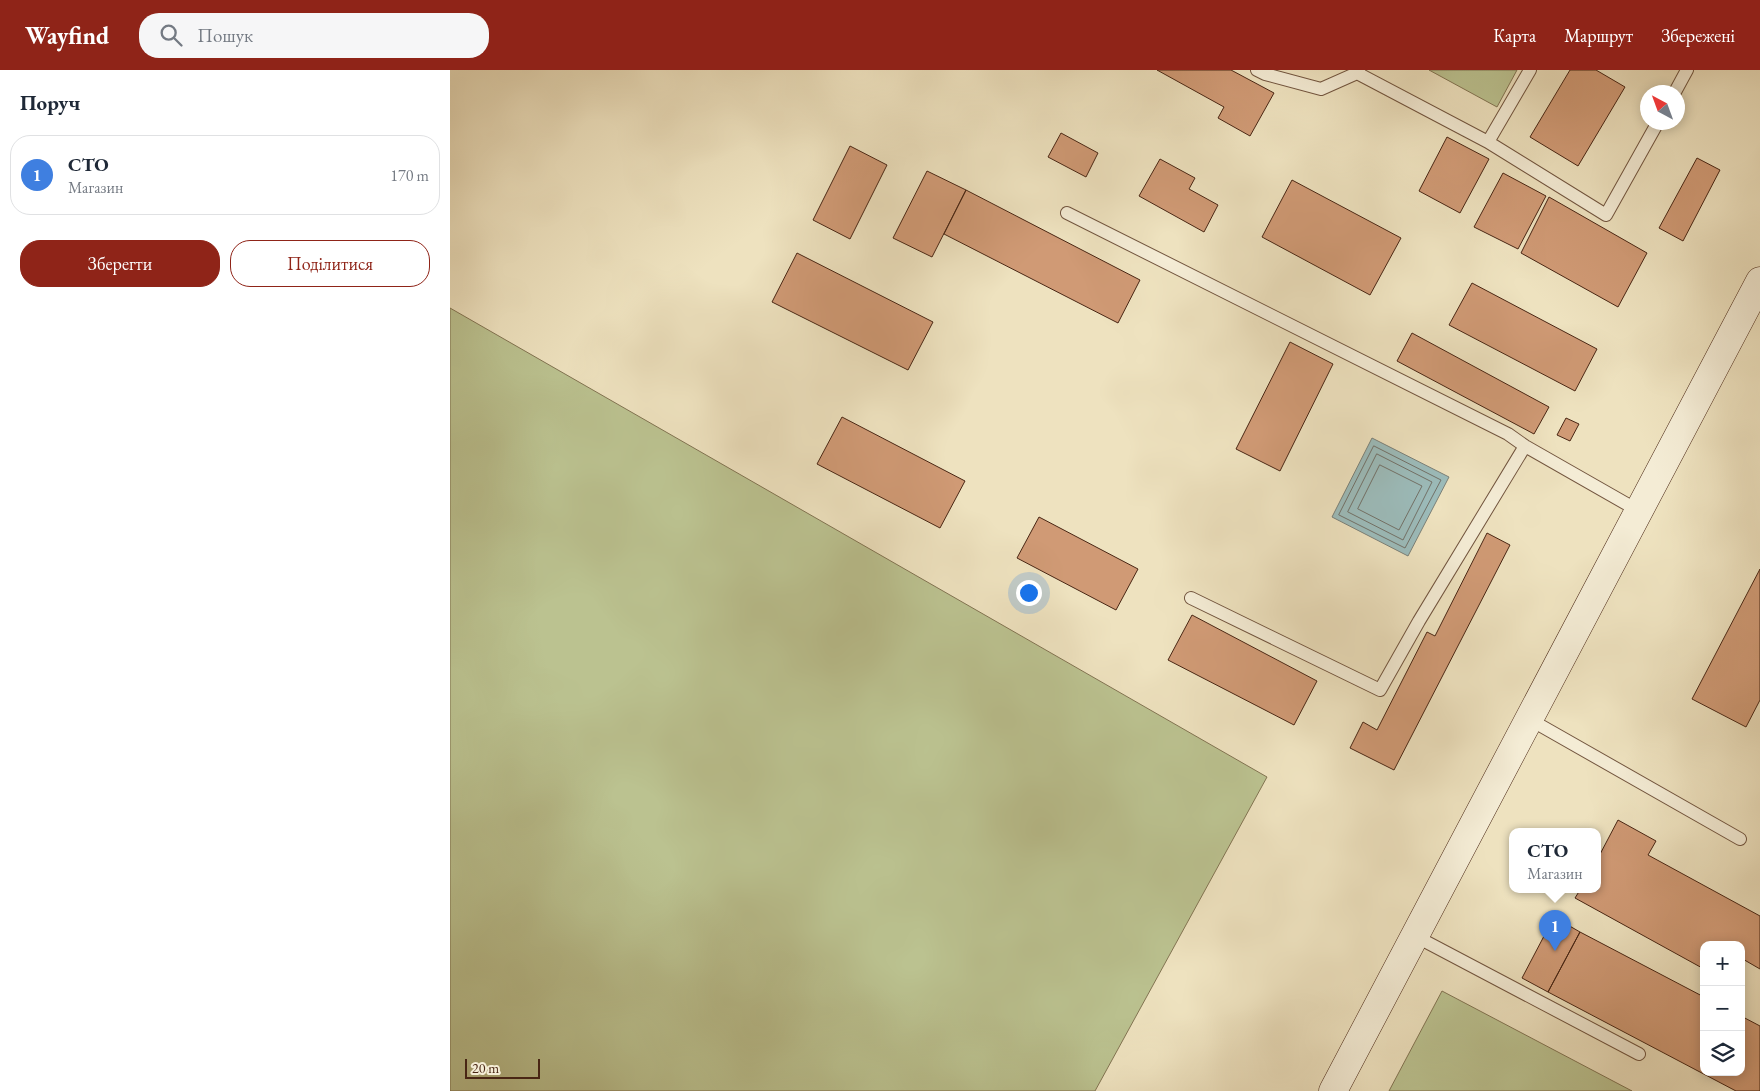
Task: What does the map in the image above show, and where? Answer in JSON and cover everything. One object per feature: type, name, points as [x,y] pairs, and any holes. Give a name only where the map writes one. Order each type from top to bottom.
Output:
[{"type":"main road","points":[[1333,1091],[1760,281]]},
{"type":"lane","points":[[1257,70],[1265,74],[1321,89],[1358,71],[1488,142],[1606,216],[1654,130]]},
{"type":"lane","points":[[1488,142],[1530,70]]},
{"type":"lane","points":[[1679,85],[1687,70]]},
{"type":"lane","points":[[1068,213],[1508,434],[1525,446],[1639,511]]},
{"type":"lane","points":[[1191,598],[1380,690],[1419,621],[1525,446]]},
{"type":"lane","points":[[1529,719],[1740,839]]},
{"type":"lane","points":[[1415,936],[1639,1054]]},
{"type":"green space","points":[[1429,70],[1517,70],[1497,107]]},
{"type":"green space","points":[[450,308],[1267,777],[1095,1091],[450,1091]]},
{"type":"green space","points":[[1442,991],[1632,1091],[1389,1091]]},
{"type":"water","points":[[1372,438],[1449,477],[1408,556],[1332,517]]},
{"type":"building","points":[[1157,70],[1231,70],[1274,93],[1250,136],[1218,118],[1224,107]]},
{"type":"building","points":[[1570,70],[1596,70],[1625,87],[1578,166],[1530,137]]},
{"type":"building","points":[[1061,133],[1098,153],[1086,177],[1048,157]]},
{"type":"building","points":[[1447,137],[1489,159],[1460,213],[1419,191]]},
{"type":"building","points":[[850,146],[887,165],[850,239],[813,220]]},
{"type":"building","points":[[1697,158],[1720,170],[1683,241],[1659,228]]},
{"type":"building","points":[[1160,159],[1195,178],[1189,189],[1218,205],[1204,232],[1139,196]]},
{"type":"building","points":[[927,171],[966,190],[932,257],[893,238]]},
{"type":"building","points":[[1503,173],[1546,196],[1518,249],[1474,227]]},
{"type":"building","points":[[1292,180],[1401,238],[1370,295],[1262,237]]},
{"type":"building","points":[[966,190],[1140,280],[1118,323],[944,234]]},
{"type":"building","points":[[1549,197],[1647,253],[1618,307],[1521,253]]},
{"type":"building","points":[[797,253],[933,322],[908,370],[772,302]]},
{"type":"building","points":[[1472,283],[1597,349],[1575,391],[1449,325]]},
{"type":"building","points":[[1412,333],[1549,407],[1534,434],[1397,361]]},
{"type":"building","points":[[1290,342],[1333,364],[1280,471],[1236,449]]},
{"type":"building","points":[[842,417],[965,481],[940,528],[817,464]]},
{"type":"building","points":[[1566,418],[1579,424],[1570,441],[1557,435]]},
{"type":"building","points":[[1039,517],[1138,569],[1116,610],[1017,558]]},
{"type":"building","points":[[1487,533],[1510,545],[1394,770],[1350,748],[1363,722],[1377,730],[1427,632],[1435,636]]},
{"type":"building","points":[[1760,569],[1760,700],[1746,727],[1692,699]]},
{"type":"building","points":[[1192,615],[1317,681],[1294,725],[1168,660]]},
{"type":"building","points":[[1618,820],[1656,841],[1648,855],[1760,916],[1760,969],[1745,960],[1745,941],[1700,941],[1700,967],[1575,898],[1578,893],[1601,893],[1601,852]]},
{"type":"building","points":[[1554,917],[1580,932],[1548,992],[1522,978]]},
{"type":"building","points":[[1580,932],[1700,995],[1700,1072],[1548,992]]},
{"type":"building","points":[[1745,1018],[1760,1026],[1760,1091],[1736,1091],[1708,1076],[1745,1076]]},
{"type":"place","name":"СТО","points":[[1555,951]]}]
